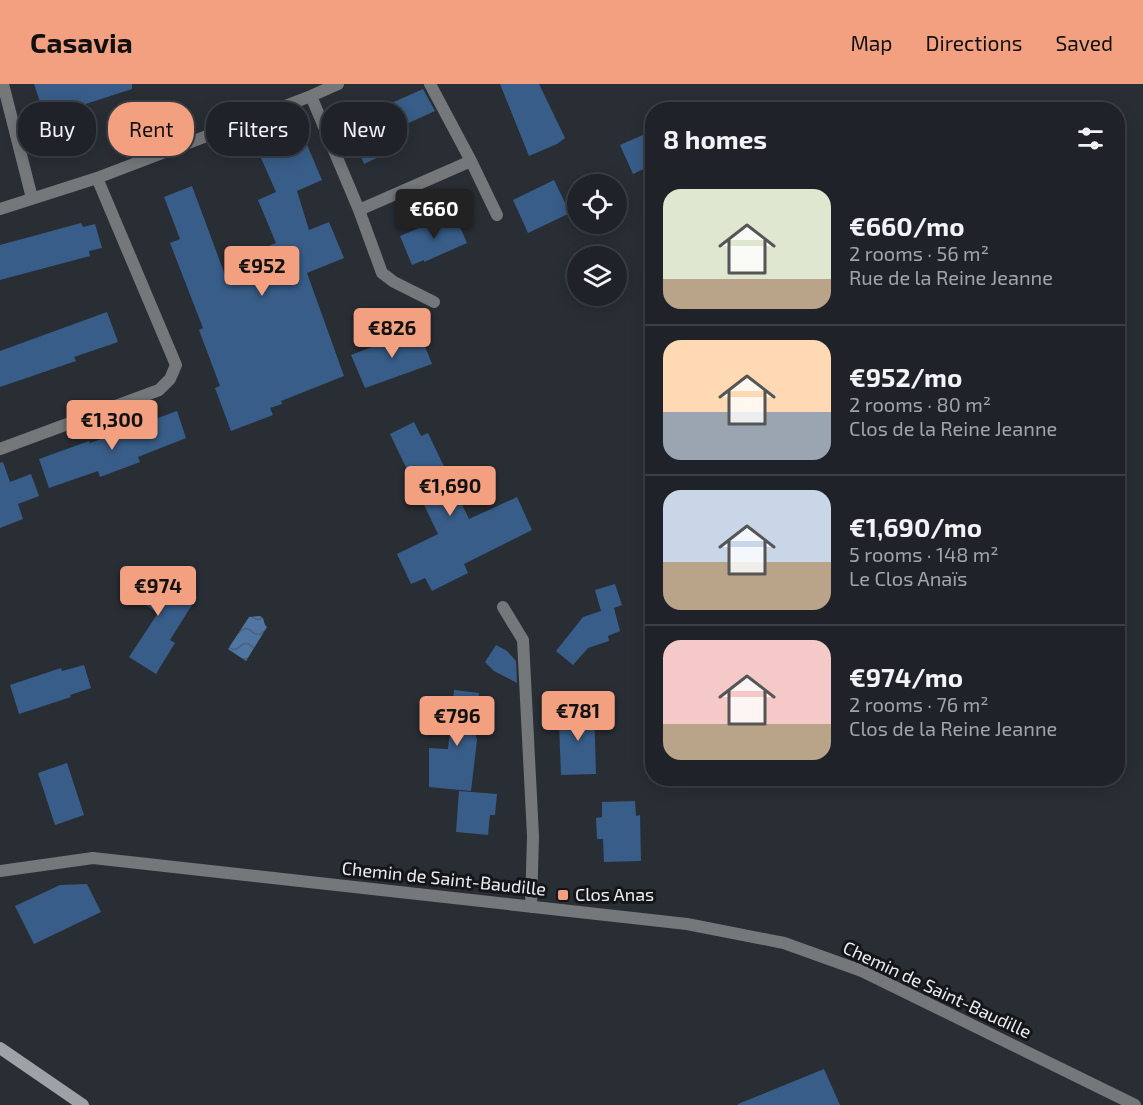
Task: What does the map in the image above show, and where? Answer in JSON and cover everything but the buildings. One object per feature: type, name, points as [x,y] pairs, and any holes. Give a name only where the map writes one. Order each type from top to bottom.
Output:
[{"type":"street","points":[[3,84],[32,198]]},
{"type":"street","points":[[0,209],[97,178],[338,84]]},
{"type":"street","points":[[430,84],[497,215]]},
{"type":"street","points":[[311,96],[359,210],[382,273],[394,282],[434,302]]},
{"type":"street","points":[[359,210],[471,161]]},
{"type":"street","points":[[0,449],[159,390],[170,379],[176,365],[97,178]]},
{"type":"street","points":[[503,607],[523,640],[532,836],[531,907]]},
{"type":"street","name":"Chemin de Saint-Baudille","points":[[0,871],[93,858],[687,924],[784,943],[862,971],[1135,1105]]},
{"type":"street","points":[[0,1048],[83,1105]]},
{"type":"water","points":[[260,616],[267,627],[246,661],[228,649],[249,617]]},
{"type":"place","name":"Clos Anas","points":[[563,895]]}]
